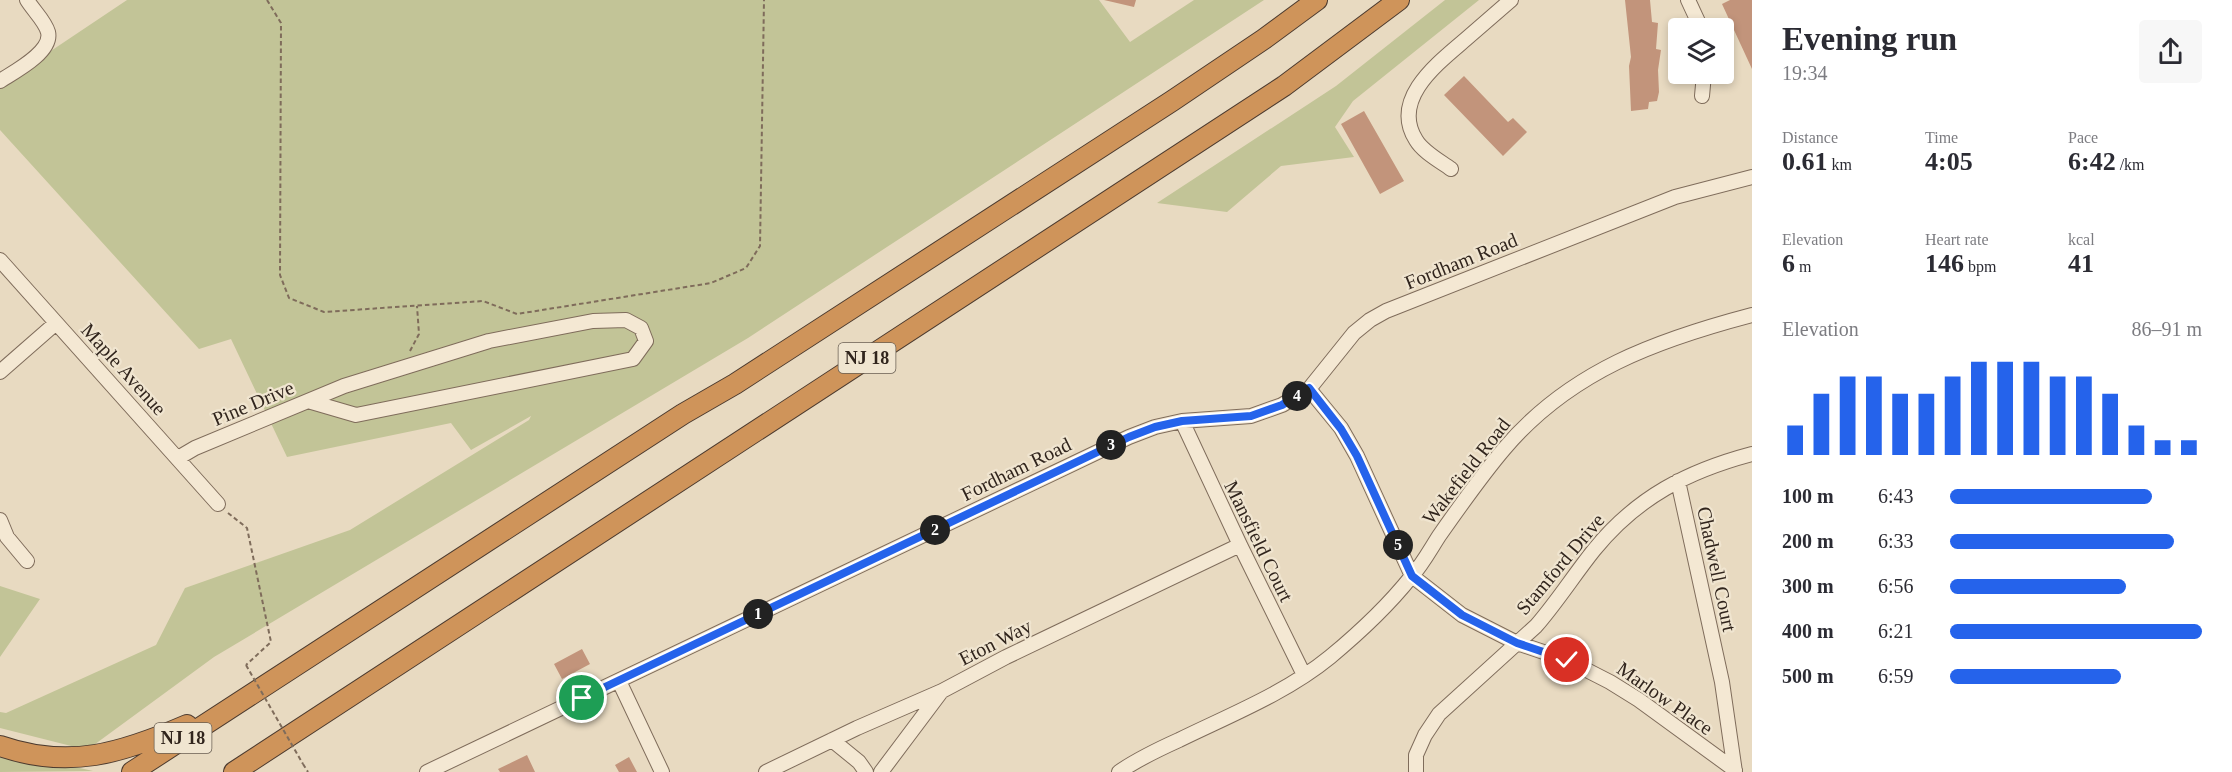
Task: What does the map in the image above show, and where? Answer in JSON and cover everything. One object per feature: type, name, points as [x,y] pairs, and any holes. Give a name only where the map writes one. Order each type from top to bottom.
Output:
[{"type":"highway","name":"NJ 18","points":[[132,772],[683,414],[735,384],[1172,101],[1317,0]]},
{"type":"highway","name":"NJ 18","points":[[234,772],[1234,119],[1312,66],[1399,0]]},
{"type":"highway","points":[[0,746],[40,757],[63,759],[90,756],[145,742],[234,705]]},
{"type":"street","points":[[0,81],[40,53],[48,42],[47,30],[27,0]]},
{"type":"street","points":[[1451,169],[1418,144],[1414,138],[1410,127],[1410,107],[1416,91],[1427,74],[1511,0]]},
{"type":"street","points":[[1688,0],[1696,18]]},
{"type":"street","points":[[1702,96],[1703,84]]},
{"type":"street","name":"Fordham Road","points":[[428,772],[1129,437],[1155,427],[1182,421],[1251,416],[1282,405],[1309,388],[1354,333],[1386,311],[1675,197],[1752,177]]},
{"type":"street","name":"Maple Avenue","points":[[0,260],[218,504]]},
{"type":"street","name":"Wakefield Road","points":[[1119,772],[1151,753],[1268,697],[1304,675],[1358,633],[1412,576],[1477,483],[1506,447],[1554,402],[1592,375],[1625,357],[1672,338],[1752,315]]},
{"type":"street","name":"Pine Drive","points":[[178,458],[195,448],[344,386],[489,341],[593,321],[626,320],[641,328],[646,341],[633,359],[356,415],[308,401]]},
{"type":"street","points":[[0,372],[56,323]]},
{"type":"street","name":"Marlow Place","points":[[1309,388],[1341,429],[1357,456],[1412,576],[1462,615],[1517,643],[1567,660],[1610,682],[1639,700],[1735,771]]},
{"type":"street","name":"Mansfield Court","points":[[1182,421],[1304,675]]},
{"type":"street","name":"Stamford Drive","points":[[1416,772],[1416,755],[1425,735],[1439,714],[1550,610],[1594,549],[1618,524],[1660,490],[1705,468],[1752,454]]},
{"type":"street","name":"Chadwell Court","points":[[1678,481],[1722,682],[1735,771]]},
{"type":"street","points":[[0,520],[7,537],[27,561]]},
{"type":"street","name":"Eton Way","points":[[766,772],[942,690],[1240,545]]},
{"type":"street","points":[[619,681],[662,772]]},
{"type":"street","points":[[881,772],[942,690]]},
{"type":"street","points":[[832,740],[859,762],[866,772]]},
{"type":"path","points":[[267,0],[281,23],[280,275],[290,298],[324,312],[483,302],[517,314],[711,283],[746,268],[760,246],[764,0]]},
{"type":"path","points":[[401,368],[419,334],[417,306]]},
{"type":"path","points":[[218,504],[247,528],[271,642],[246,665],[308,772]]},
{"type":"green space","points":[[127,0],[1099,0],[1130,42],[1194,0],[1264,0],[748,338],[214,657],[87,750],[0,728],[0,712],[6,713],[156,645],[185,588],[350,530],[529,420],[531,416],[471,450],[451,423],[287,457],[231,339],[199,349],[0,130],[0,85]]},
{"type":"green space","points":[[1445,0],[1479,0],[1353,101],[1335,127],[1354,157],[1281,166],[1227,212],[1157,203],[1336,86]]},
{"type":"green space","points":[[0,586],[40,599],[0,657]]},
{"type":"green space","points":[[0,750],[93,771],[0,772]]},
{"type":"building","points":[[1104,0],[1136,0],[1134,7]]},
{"type":"building","points":[[1625,0],[1650,0],[1652,22],[1658,23],[1656,49],[1661,50],[1658,70],[1659,92],[1657,101],[1649,102],[1648,109],[1631,111],[1629,66],[1631,57]]},
{"type":"building","points":[[1730,0],[1752,0],[1752,69],[1734,30],[1734,18],[1728,18],[1722,4]]},
{"type":"building","points":[[1464,76],[1508,122],[1513,118],[1527,132],[1503,156],[1444,95]]},
{"type":"building","points":[[1364,111],[1404,181],[1380,194],[1341,124]]},
{"type":"building","points":[[582,649],[590,664],[562,679],[554,664]]},
{"type":"building","points":[[527,755],[535,772],[500,772],[498,769]]},
{"type":"building","points":[[629,757],[637,772],[619,772],[615,765]]},
{"type":"route","points":[[582,698],[1129,437],[1155,427],[1182,421],[1251,416],[1282,405],[1309,388],[1341,429],[1357,456],[1412,576],[1462,615],[1517,643],[1567,660]]}]
